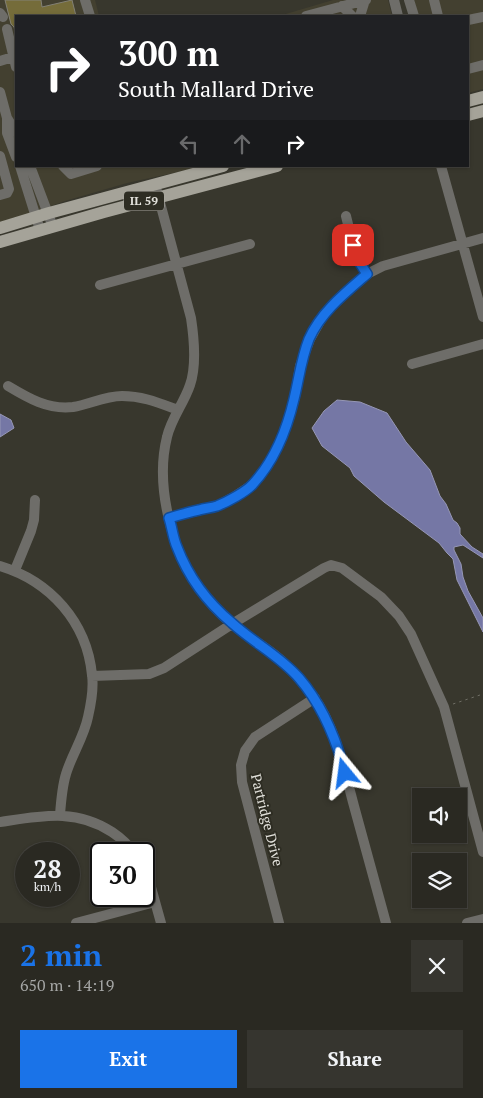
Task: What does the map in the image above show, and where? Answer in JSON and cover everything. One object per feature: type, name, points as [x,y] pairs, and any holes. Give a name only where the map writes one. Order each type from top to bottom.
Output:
[{"type":"main road","points":[[469,102],[483,97]]},
{"type":"main road","points":[[469,115],[483,111]]},
{"type":"main road","name":"IL 59","points":[[0,228],[219,167]]},
{"type":"main road","name":"IL 59","points":[[0,242],[158,197],[273,167]]},
{"type":"street","points":[[85,0],[90,15]]},
{"type":"street","points":[[310,15],[365,0]]},
{"type":"street","points":[[360,15],[365,0]]},
{"type":"street","points":[[394,0],[398,15]]},
{"type":"street","points":[[409,0],[414,15]]},
{"type":"street","points":[[434,0],[438,15]]},
{"type":"street","points":[[342,6],[351,15]]},
{"type":"street","points":[[469,20],[483,16]]},
{"type":"street","points":[[0,61],[15,60],[4,30]]},
{"type":"street","points":[[469,69],[483,65]]},
{"type":"street","points":[[0,92],[8,118],[15,130]]},
{"type":"street","points":[[8,118],[7,133],[15,153]]},
{"type":"street","points":[[0,156],[9,189],[3,194]]},
{"type":"street","points":[[20,167],[40,230]]},
{"type":"street","points":[[30,167],[53,226]]},
{"type":"street","points":[[64,167],[71,174],[94,167]]},
{"type":"street","points":[[441,167],[483,317]]},
{"type":"street","points":[[155,184],[191,318],[194,344],[190,384],[167,436],[162,466],[164,491],[176,546],[198,587],[214,606],[232,624],[281,660],[315,698],[330,726],[340,754],[386,923]]},
{"type":"street","points":[[346,216],[358,260],[367,274]]},
{"type":"street","points":[[169,518],[217,506],[252,485],[268,465],[289,419],[300,366],[310,339],[323,316],[341,296],[367,274],[383,266],[483,238]]},
{"type":"street","points":[[100,285],[250,244]]},
{"type":"street","points":[[412,364],[483,344]]},
{"type":"street","points":[[8,386],[33,401],[55,407],[73,406],[120,396],[149,399],[178,410]]},
{"type":"street","points":[[15,570],[32,532],[35,500]]},
{"type":"street","points":[[92,676],[149,674],[164,668],[232,624],[331,565],[342,568],[381,597],[399,616],[411,634],[437,691],[450,727],[483,852]]},
{"type":"street","points":[[0,566],[15,570],[37,582],[52,594],[65,607],[85,643],[92,676],[91,700],[82,738],[67,772],[62,789],[60,815]]},
{"type":"street","name":"Partridge Drive","points":[[280,923],[242,782],[240,765],[245,751],[255,737],[315,698]]},
{"type":"street","points":[[0,822],[60,815],[76,817],[106,828],[124,842]]},
{"type":"street","points":[[155,902],[161,923]]},
{"type":"street","points":[[76,923],[136,907]]},
{"type":"street","points":[[467,923],[483,919]]},
{"type":"path","points":[[451,704],[483,694]]},
{"type":"shaded area","points":[[0,0],[95,0],[99,15],[15,15],[15,167],[201,167],[127,183],[65,201],[0,224]]},
{"type":"shaded area","points":[[333,0],[388,0],[392,15],[282,15]]},
{"type":"shaded area","points":[[414,0],[483,0],[483,89],[469,93],[469,15],[418,15]]},
{"type":"water","points":[[337,400],[360,402],[387,413],[406,442],[430,470],[440,496],[453,520],[460,528],[460,534],[472,547],[483,554],[483,558],[463,545],[454,547],[461,564],[468,591],[483,618],[483,632],[457,580],[453,559],[439,543],[384,502],[354,476],[350,468],[322,446],[312,428],[324,411]]},
{"type":"water","points":[[0,414],[11,420],[14,428],[0,437]]},
{"type":"building","points":[[5,0],[41,0],[42,7],[72,0],[76,15],[15,15],[15,31],[11,24]]},
{"type":"route","points":[[345,773],[330,726],[315,698],[281,660],[232,624],[198,587],[176,546],[169,518],[217,506],[252,485],[268,465],[280,443],[289,419],[300,366],[310,339],[323,316],[341,296],[367,274],[358,260],[353,245]]}]
